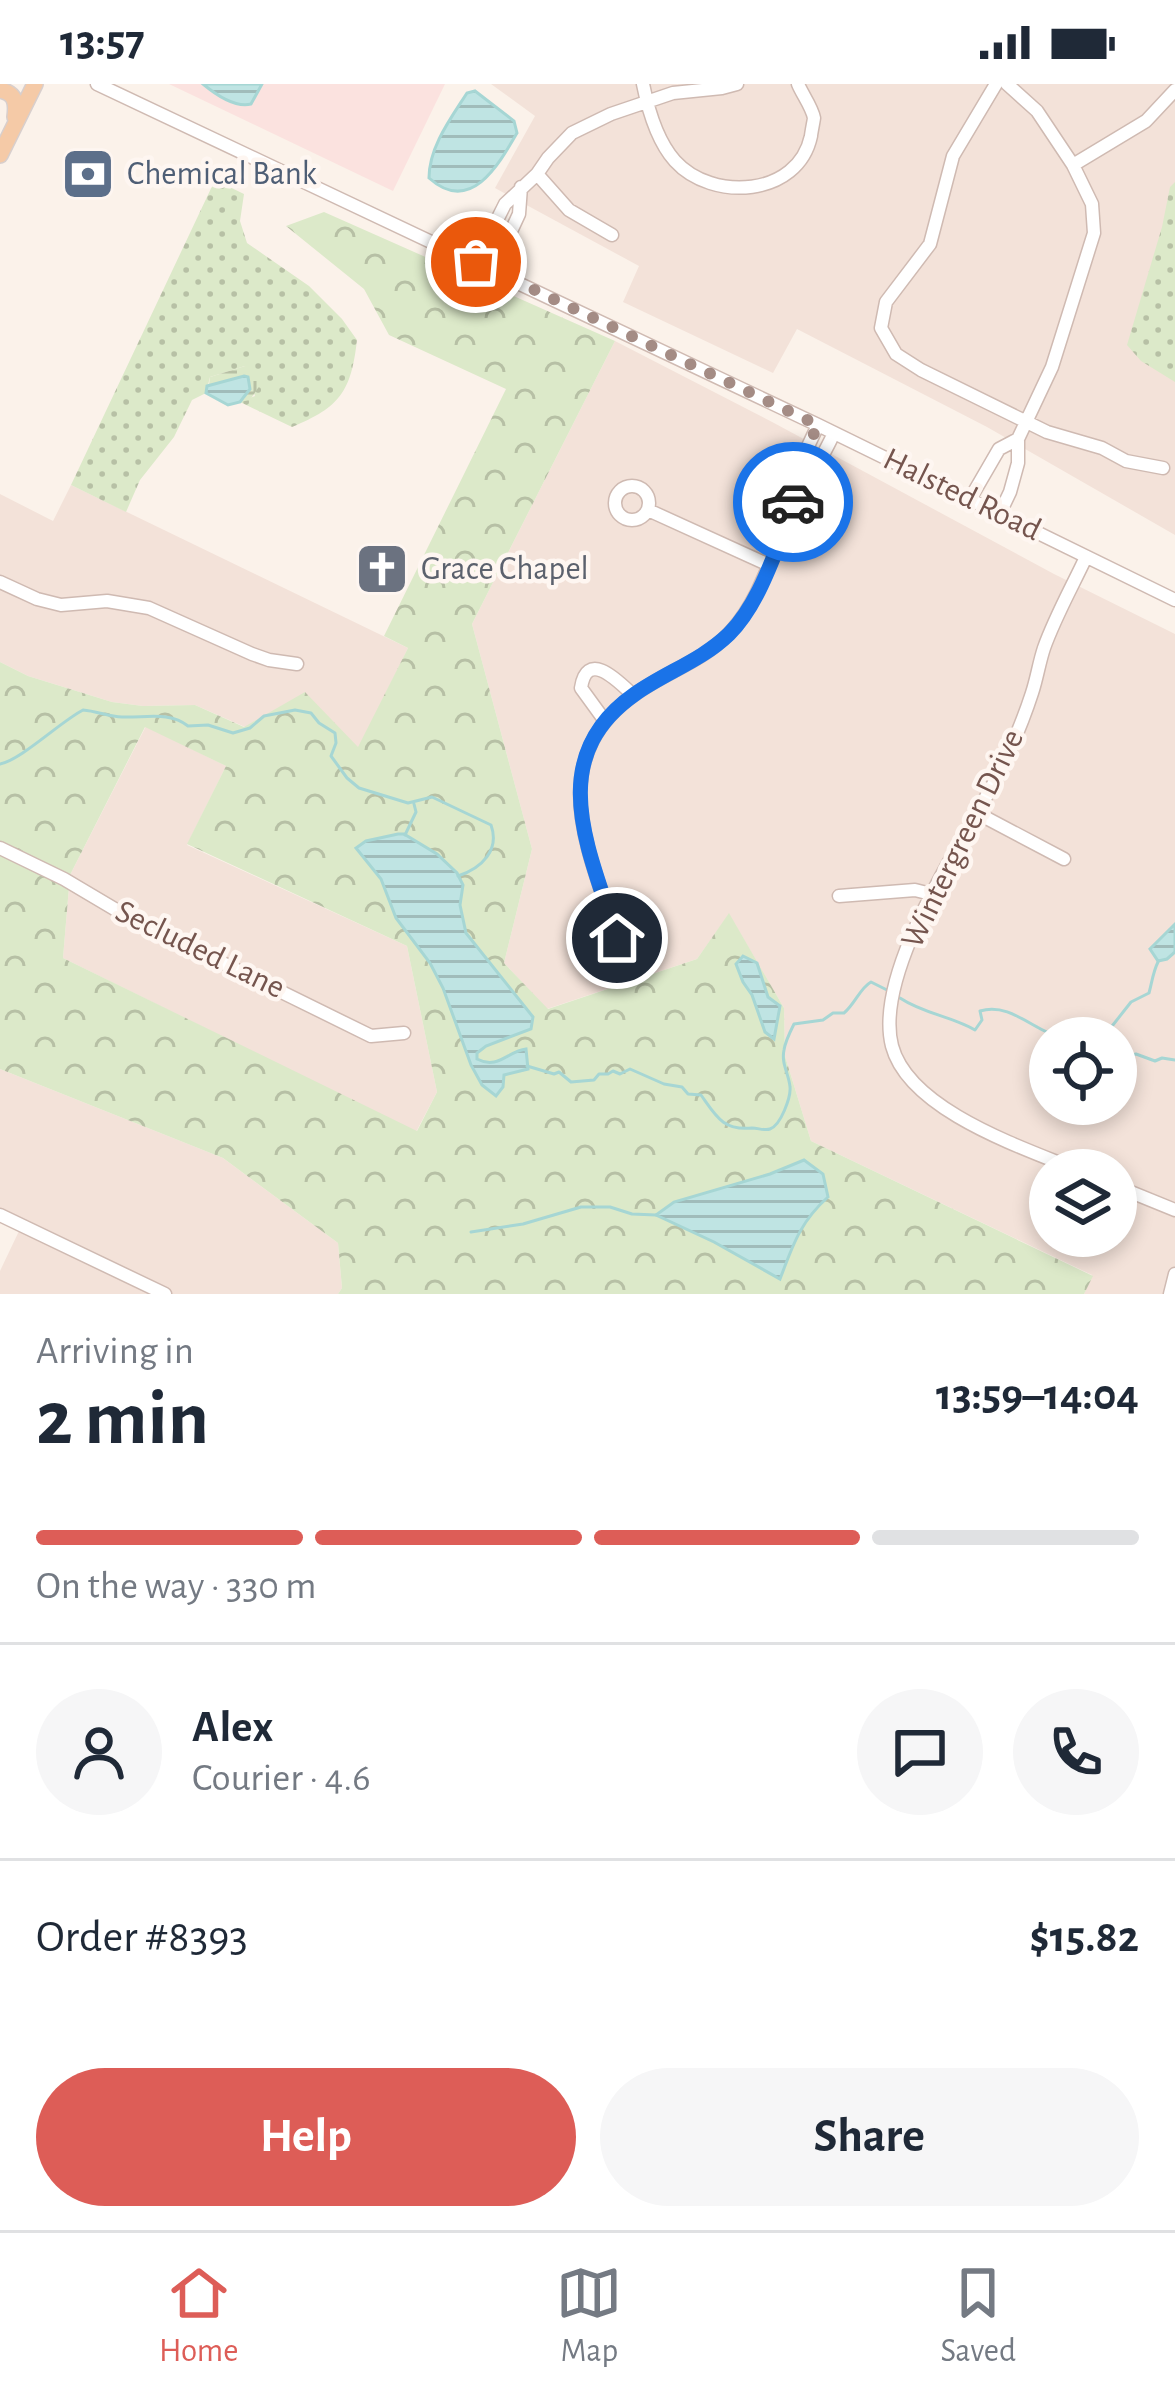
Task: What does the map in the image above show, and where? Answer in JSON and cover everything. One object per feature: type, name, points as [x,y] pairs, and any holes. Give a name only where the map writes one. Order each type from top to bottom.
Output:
[{"type":"main road","points":[[0,155],[35,84]]},
{"type":"main road","points":[[0,90],[14,98],[14,126]]},
{"type":"street","name":"Halsted Road","points":[[98,84],[1175,600]]},
{"type":"street","points":[[644,84],[647,102],[675,161],[692,175],[721,185],[753,187],[786,178],[807,153],[814,118],[798,84]]},
{"type":"street","points":[[476,262],[505,205],[572,133],[674,93],[737,84]]},
{"type":"street","points":[[996,84],[953,156],[930,244],[886,302],[881,328],[896,354],[908,363],[1047,432],[1102,448],[1126,461],[1163,468]]},
{"type":"street","points":[[1000,513],[1018,463],[1018,439],[1052,367],[1094,233],[1092,204],[1072,165],[1036,111],[1006,84]]},
{"type":"street","points":[[1072,165],[1146,122],[1175,90]]},
{"type":"street","points":[[537,174],[568,210],[612,235]]},
{"type":"street","points":[[493,270],[519,214],[521,188]]},
{"type":"street","points":[[792,511],[794,476],[818,425]]},
{"type":"street","points":[[617,938],[579,812],[582,762],[599,727],[634,695],[704,655],[732,631],[747,610],[834,433]]},
{"type":"street","points":[[970,499],[999,449],[1018,439]]},
{"type":"street","points":[[648,510],[769,565]]},
{"type":"street","name":"Wintergreen Drive","points":[[1030,1149],[946,1112],[922,1093],[892,1048],[891,998],[931,895],[997,776],[1032,693],[1054,622],[1086,557]]},
{"type":"street","points":[[0,582],[61,605],[107,602],[149,608],[252,654],[297,664]]},
{"type":"street","points":[[605,721],[580,688],[588,672],[609,673],[634,695]]},
{"type":"street","points":[[975,812],[1064,859]]},
{"type":"street","name":"Secluded Lane","points":[[0,848],[371,1036],[404,1033]]},
{"type":"street","points":[[839,896],[915,890],[931,895]]},
{"type":"street","points":[[1137,1195],[1175,1210]]},
{"type":"street","points":[[0,1215],[165,1294]]},
{"type":"street","points":[[1170,1294],[1175,1274]]},
{"type":"shaded area","points":[[169,84],[445,84],[393,191]]},
{"type":"shaded area","points":[[491,84],[1175,84],[1175,535],[987,427],[797,329],[773,373],[623,302],[639,266],[495,188],[535,116]]},
{"type":"shaded area","points":[[615,341],[1175,634],[1175,1294],[1084,1294],[1092,1275],[1054,1257],[1137,1257],[1137,1149],[1029,1149],[1029,1245],[811,1141],[785,1056],[784,1008],[729,914],[697,959],[547,1009],[504,963],[532,849],[472,624]]},
{"type":"shaded area","points":[[71,485],[408,648],[359,748],[245,727],[195,705],[112,702],[28,676],[0,662],[0,494],[53,521]]},
{"type":"shaded area","points":[[146,726],[226,766],[187,845],[407,946],[437,1092],[416,1132],[63,958],[70,875]]},
{"type":"shaded area","points":[[0,1069],[223,1158],[338,1243],[342,1288],[338,1294],[0,1294],[0,1271],[19,1231],[0,1219]]},
{"type":"green space","points":[[215,180],[244,194],[240,221],[247,243],[309,286],[357,340],[351,373],[332,404],[292,427],[240,402],[255,396],[245,366],[210,377],[206,393],[192,400],[174,437],[140,480],[126,512],[71,485]]},
{"type":"green space","points":[[1175,182],[1175,382],[1141,361],[1127,345]]},
{"type":"green space","points":[[324,212],[615,341],[472,624],[532,849],[504,963],[548,1009],[697,959],[729,913],[784,1008],[785,1056],[811,1141],[1029,1245],[1029,1257],[1053,1257],[1093,1276],[1084,1294],[338,1294],[342,1288],[338,1243],[223,1158],[0,1069],[0,662],[28,676],[112,702],[195,705],[244,727],[305,692],[358,747],[408,648],[384,636],[506,389],[389,335],[364,289],[286,226]],"holes":[[[145,727],[226,766],[187,844],[407,946],[437,1092],[417,1131],[63,958],[70,875]]]},
{"type":"green space","points":[[245,366],[261,372],[264,379],[250,400],[240,402],[245,398],[244,376],[209,385],[210,377]]},
{"type":"water","points":[[203,84],[262,84],[251,104],[245,105]]},
{"type":"water","points":[[475,91],[514,121],[517,133],[481,182],[470,189],[444,188],[429,178],[433,155],[467,93]]},
{"type":"water","points":[[244,376],[250,389],[240,402],[228,405],[206,393],[207,386]]},
{"type":"water","points":[[398,834],[437,854],[457,873],[463,885],[460,905],[466,933],[533,1017],[531,1029],[477,1053],[477,1059],[491,1062],[526,1049],[528,1069],[504,1075],[496,1096],[482,1085],[471,1065],[430,963],[396,918],[381,879],[356,848]]},
{"type":"water","points":[[1175,924],[1175,952],[1158,961],[1150,949]]},
{"type":"water","points":[[743,956],[757,963],[768,997],[780,1006],[774,1039],[765,1032],[736,964]]},
{"type":"water","points":[[804,1160],[823,1174],[828,1197],[804,1225],[780,1279],[656,1215],[674,1202]]},
{"type":"waterway","points":[[0,764],[19,756],[83,710],[117,717],[165,717],[233,733],[250,728],[264,716],[295,710],[311,713],[335,733],[331,756],[359,788],[408,803],[432,797],[491,825],[493,842],[487,857],[458,876]]},
{"type":"waterway","points":[[405,835],[416,812],[414,804]]},
{"type":"waterway","points":[[1119,1017],[1131,1002],[1149,993],[1158,962]]},
{"type":"waterway","points":[[527,1066],[559,1072],[571,1082],[630,1069],[701,1095],[727,1124],[768,1130],[778,1122],[789,1097],[783,1055],[794,1024],[844,1013],[871,982],[887,990]]},
{"type":"waterway","points":[[900,998],[975,1030],[982,1020],[980,1011],[992,1009],[1029,1023]]},
{"type":"waterway","points":[[1137,1054],[1155,1061],[1175,1060]]},
{"type":"waterway","points":[[471,1232],[523,1224],[581,1207],[656,1215]]},
{"type":"way so far","points":[[476,262],[818,425],[794,476],[793,502]]},
{"type":"place","name":"Chemical Bank","points":[[88,174]]},
{"type":"place","name":"Grace Chapel","points":[[382,569]]},
{"type":"route","points":[[617,938],[579,812],[582,762],[599,727],[634,695],[704,655],[732,631],[769,565],[793,502]]}]
